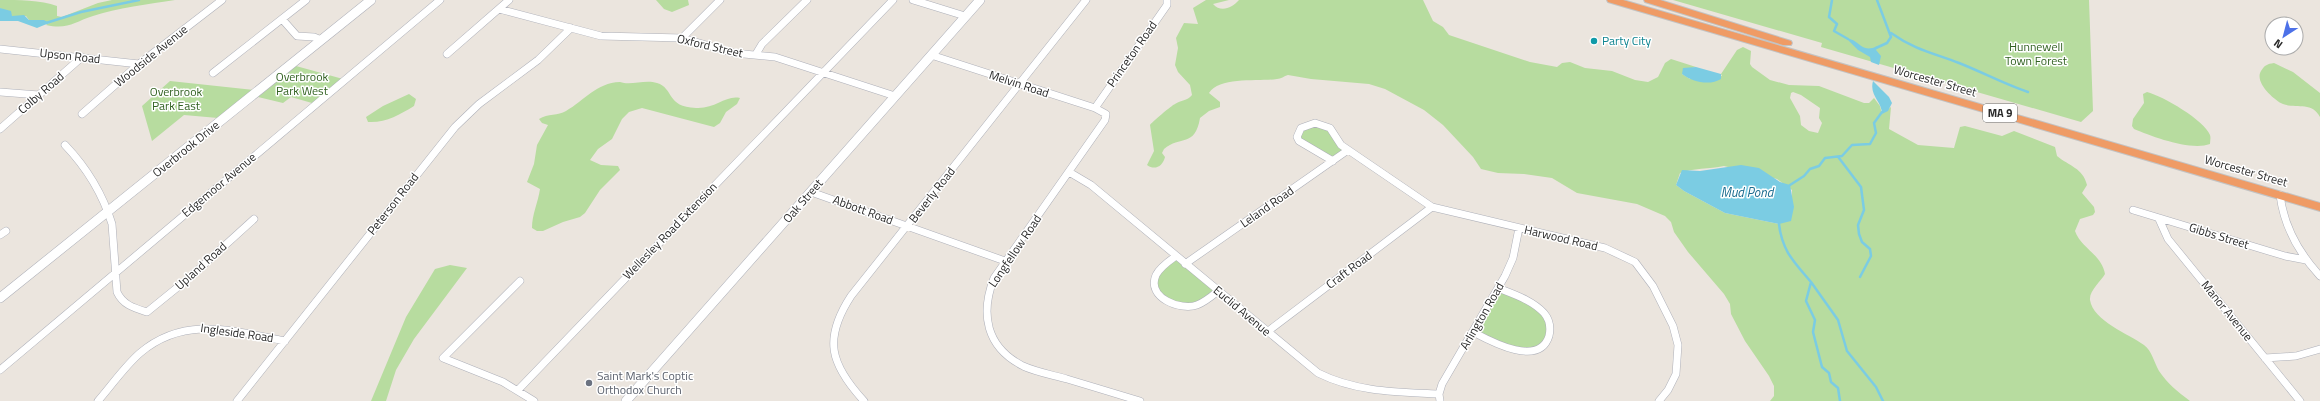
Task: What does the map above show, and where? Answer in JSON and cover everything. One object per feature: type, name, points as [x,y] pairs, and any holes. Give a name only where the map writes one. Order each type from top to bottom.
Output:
[{"type":"highway","name":"Worcester Street","points":[[1612,0],[2320,207]]},
{"type":"highway","name":"Worcester Street","points":[[1649,0],[1875,70],[2320,199]]},
{"type":"main road","name":"Overbrook Drive","points":[[0,298],[371,0]]},
{"type":"main road","name":"Oak Street","points":[[626,401],[980,0]]},
{"type":"street","name":"Woodside Avenue","points":[[82,114],[139,64],[222,0]]},
{"type":"street","points":[[213,73],[306,0]]},
{"type":"street","name":"Edgemoor Avenue","points":[[0,370],[115,271],[440,0]]},
{"type":"street","points":[[447,54],[509,0]]},
{"type":"street","points":[[682,38],[720,0]]},
{"type":"street","points":[[756,54],[762,44],[807,0]]},
{"type":"street","name":"Wellesley Road Extension","points":[[518,390],[894,0]]},
{"type":"street","points":[[913,0],[966,16]]},
{"type":"street","name":"Beverly Road","points":[[864,401],[847,384],[837,366],[832,348],[833,330],[839,314],[847,300],[1086,0]]},
{"type":"street","name":"Princeton Road","points":[[1095,108],[1167,5],[1168,0]]},
{"type":"street","name":"Oxford Street","points":[[499,9],[613,38],[682,38],[734,53],[775,57],[895,96]]},
{"type":"street","points":[[282,19],[297,36],[314,37],[321,40]]},
{"type":"street","name":"Peterson Road","points":[[237,401],[458,123],[479,104],[538,60],[571,28]]},
{"type":"street","name":"Upson Road","points":[[0,49],[139,64]]},
{"type":"street","name":"Melvin Road","points":[[931,55],[1095,108],[1106,114]]},
{"type":"street","name":"Colby Road","points":[[0,129],[82,57]]},
{"type":"street","points":[[0,92],[39,95]]},
{"type":"street","name":"Longfellow Road","points":[[1106,114],[1105,120],[994,278],[985,302],[988,327],[1002,350],[1015,361],[1032,369],[1140,401]]},
{"type":"street","name":"Harwood Road","points":[[1333,160],[1319,151],[1301,144],[1297,137],[1301,128],[1311,124],[1326,126],[1334,132],[1338,142],[1348,150],[1432,207],[1605,248],[1626,256],[1642,269],[1653,286],[1673,326],[1678,344],[1676,374],[1668,390],[1659,401]]},
{"type":"street","points":[[66,145],[81,162],[112,224],[115,271]]},
{"type":"street","name":"Leland Road","points":[[1186,264],[1348,150]]},
{"type":"street","name":"Euclid Avenue","points":[[1069,172],[1091,185],[1310,368],[1336,383],[1366,389],[1439,397]]},
{"type":"street","name":"Abbott Road","points":[[810,192],[1005,261]]},
{"type":"street","points":[[2280,195],[2282,211],[2287,228],[2306,260],[2320,276]]},
{"type":"street","name":"Craft Road","points":[[1267,332],[1432,207]]},
{"type":"street","name":"Gibbs Street","points":[[2132,210],[2285,256],[2306,260]]},
{"type":"street","name":"Upland Road","points":[[115,271],[120,298],[129,305],[147,312],[189,278],[254,219]]},
{"type":"street","name":"Manor Avenue","points":[[2159,219],[2168,238],[2300,401]]},
{"type":"street","name":"Arlington Road","points":[[1439,397],[1513,258],[1519,228]]},
{"type":"street","points":[[1176,256],[1160,269],[1155,279],[1155,288],[1161,297],[1173,304],[1194,306],[1218,291]]},
{"type":"street","points":[[520,281],[443,358],[518,390],[534,401]]},
{"type":"street","points":[[1473,332],[1516,350],[1538,348],[1547,341],[1550,329],[1543,312],[1532,304],[1498,288]]},
{"type":"street","name":"Ingleside Road","points":[[98,401],[140,353],[159,338],[179,330],[205,328],[285,341]]},
{"type":"street","points":[[2265,358],[2296,356],[2320,349]]},
{"type":"green space","points":[[0,0],[29,1],[51,4],[57,6],[57,16],[62,17],[98,3],[112,0],[175,0],[133,6],[93,16],[71,25],[60,27],[46,25],[49,23],[29,20],[26,16],[12,16],[0,8]]},
{"type":"green space","points":[[656,0],[688,0],[689,5],[672,12],[664,9]]},
{"type":"green space","points":[[1206,0],[1229,0],[1213,4],[1216,7],[1223,9],[1230,7],[1239,0],[1423,0],[1433,21],[1443,27],[1449,35],[1530,62],[1557,67],[1562,63],[1570,62],[1585,68],[1612,71],[1635,80],[1648,82],[1658,77],[1665,63],[1671,59],[1696,67],[1687,69],[1682,74],[1690,79],[1722,76],[1721,74],[1737,50],[1743,47],[1751,51],[1750,64],[1752,67],[1770,80],[1789,85],[1819,86],[1864,103],[1869,103],[1874,98],[1880,106],[1882,114],[1891,107],[1889,129],[1918,145],[1954,148],[1960,127],[1965,126],[2002,136],[2014,131],[2055,147],[2057,156],[2079,171],[2085,179],[2087,185],[2082,193],[2094,207],[2095,212],[2093,215],[2080,219],[2075,231],[2082,242],[2100,262],[2105,274],[2091,293],[2090,300],[2093,308],[2104,321],[2147,347],[2162,375],[2173,387],[2190,401],[1770,401],[1774,396],[1774,386],[1769,376],[1745,341],[1731,314],[1730,304],[1724,294],[1688,252],[1674,232],[1671,222],[1665,216],[1637,204],[1577,193],[1552,178],[1524,174],[1498,173],[1481,169],[1473,157],[1443,125],[1424,110],[1385,89],[1369,84],[1311,79],[1288,75],[1278,79],[1241,81],[1222,84],[1214,88],[1209,93],[1220,102],[1220,107],[1209,111],[1200,118],[1195,134],[1191,137],[1186,140],[1176,142],[1164,149],[1162,153],[1165,157],[1161,165],[1153,168],[1150,167],[1147,165],[1154,151],[1150,125],[1173,105],[1192,95],[1190,85],[1178,72],[1175,65],[1178,48],[1176,38],[1184,23],[1198,24],[1193,8]],"holes":[[[1793,92],[1801,95],[1820,108],[1819,118],[1822,123],[1818,133],[1809,131],[1801,125],[1800,116],[1790,98],[1791,93]],[[1724,166],[1777,179],[1792,190],[1792,198],[1779,224],[1725,213],[1684,191],[1676,185],[1680,173],[1690,170]]]},
{"type":"green space","name":"Hunnewell Town Forest","points":[[1673,0],[2089,0],[2093,111],[2081,122],[1821,47],[1822,43]]},
{"type":"green space","points":[[2274,63],[2293,72],[2320,93],[2320,117],[2313,109],[2303,106],[2283,104],[2270,95],[2260,80],[2260,75],[2265,66]]},
{"type":"green space","name":"Overbrook Park West","points":[[296,66],[343,79],[312,103],[291,97],[283,103],[258,97]]},
{"type":"green space","name":"Overbrook Park East","points":[[170,81],[254,90],[218,118],[184,115],[152,141],[142,106]]},
{"type":"green space","points":[[620,82],[657,83],[666,89],[675,101],[686,107],[703,108],[730,98],[740,98],[737,104],[726,112],[720,123],[714,127],[642,108],[629,112],[622,119],[612,139],[598,149],[590,160],[601,165],[618,166],[620,170],[600,190],[585,213],[580,217],[563,222],[543,231],[537,231],[532,228],[532,223],[540,189],[527,182],[534,164],[537,145],[548,125],[542,123],[539,119],[546,116],[563,113],[604,85]]},
{"type":"green space","points":[[2147,92],[2163,98],[2192,116],[2206,129],[2210,135],[2210,144],[2193,146],[2172,142],[2134,129],[2132,126],[2133,119],[2144,103],[2143,94]]},
{"type":"green space","points":[[409,94],[416,99],[414,106],[387,120],[368,122],[366,117],[383,106]]},
{"type":"green space","points":[[1323,124],[1348,150],[1333,161],[1309,149],[1298,134],[1299,131]]},
{"type":"green space","points":[[1176,256],[1218,291],[1186,307],[1157,293],[1157,274]]},
{"type":"green space","points":[[450,265],[467,268],[414,339],[396,370],[386,401],[371,401],[406,317],[435,269]]},
{"type":"green space","points":[[1498,288],[1533,304],[1549,323],[1543,345],[1524,351],[1473,332]]},
{"type":"water","points":[[0,8],[11,11],[12,16],[24,15],[29,20],[44,20],[49,23],[37,28],[18,21],[0,21]]},
{"type":"water","points":[[1846,38],[1855,41],[1864,48],[1878,46],[1876,50],[1881,56],[1879,65],[1871,62],[1870,57],[1858,50]]},
{"type":"water","points":[[1696,67],[1721,74],[1721,79],[1706,83],[1696,81],[1682,74],[1683,68]]},
{"type":"water","points":[[1873,81],[1889,97],[1892,103],[1888,111],[1882,114],[1880,105],[1874,95],[1872,86]]},
{"type":"water","name":"Mud Pond","points":[[1741,165],[1759,168],[1780,182],[1790,185],[1794,207],[1791,221],[1779,224],[1725,213],[1684,191],[1676,185],[1682,170],[1700,171]]},
{"type":"waterway","points":[[46,23],[81,12],[139,0]]},
{"type":"waterway","points":[[1832,0],[1829,17],[1837,24],[1834,31],[1848,39]]},
{"type":"waterway","points":[[1876,48],[1887,43],[1891,37],[1877,0]]},
{"type":"waterway","points":[[1891,33],[1924,51],[1959,63],[2028,92]]},
{"type":"waterway","points":[[1790,185],[1804,176],[1810,169],[1819,166],[1825,158],[1842,156],[1852,145],[1870,144],[1876,133],[1874,123],[1882,112]]},
{"type":"waterway","points":[[1839,158],[1861,187],[1864,210],[1858,225],[1859,234],[1862,242],[1870,249],[1871,256],[1860,277]]},
{"type":"waterway","points":[[1779,224],[1786,249],[1794,262],[1811,282]]},
{"type":"waterway","points":[[1811,282],[1838,320],[1847,351],[1876,387],[1883,401]]},
{"type":"waterway","points":[[1811,282],[1806,301],[1815,320],[1813,332],[1822,367],[1829,373],[1831,382],[1838,388],[1840,401]]},
{"type":"place","name":"Party City","points":[[1594,41]]},
{"type":"place","name":"Saint Mark's Coptic Orthodox Church","points":[[589,383]]}]
